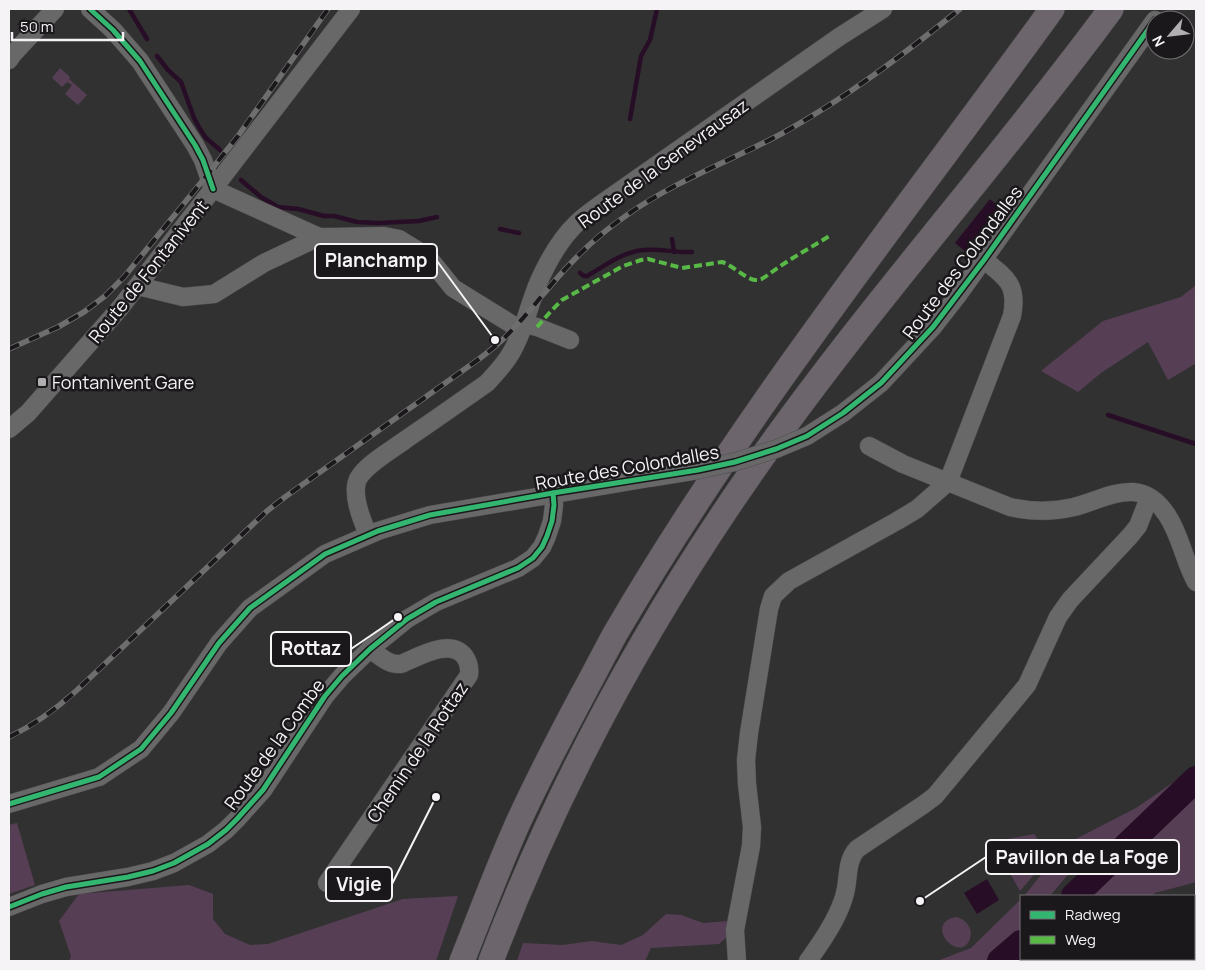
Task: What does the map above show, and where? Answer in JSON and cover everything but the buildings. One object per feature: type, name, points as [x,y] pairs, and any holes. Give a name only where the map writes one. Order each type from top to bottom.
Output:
[{"type":"highway","points":[[462,961],[518,825],[567,723],[613,637],[653,570],[768,397],[1052,9]]},
{"type":"highway","points":[[491,961],[511,909],[580,759],[640,648],[719,520],[750,474],[838,356],[1040,102],[1111,9]]},
{"type":"street","points":[[9,60],[55,9]]},
{"type":"street","points":[[90,9],[113,30],[140,61],[195,145],[203,160],[213,189],[319,236],[384,236],[399,239],[428,257],[453,288],[516,327],[537,327],[570,340]]},
{"type":"street","name":"Route de Fontanivent","points":[[9,429],[28,412],[138,286],[350,9]]},
{"type":"street","name":"Route de la Genevrausaz","points":[[368,535],[356,494],[356,486],[362,474],[383,456],[487,383],[512,352],[523,327],[538,282],[561,242],[576,224],[601,204],[839,37],[883,9]]},
{"type":"street","name":"Route des Colondalles","points":[[9,804],[100,777],[141,749],[171,713],[219,643],[250,608],[325,554],[368,535],[430,515],[698,470],[734,462],[784,446],[807,436],[843,413],[881,384],[934,327],[1145,34]]},
{"type":"street","points":[[138,286],[183,297],[214,294],[264,262],[319,236]]},
{"type":"street","points":[[737,961],[735,930],[751,846],[752,827],[746,760],[769,609],[773,596],[789,581],[897,522],[917,509],[948,482],[1012,316],[1014,306],[1014,293],[1011,286],[1003,276],[984,260]]},
{"type":"street","points":[[869,446],[903,464],[1010,507],[1025,510],[1049,511],[1074,507],[1117,492],[1136,492],[1155,501],[1171,521],[1187,564],[1196,582]]},
{"type":"street","name":"Route de la Combe","points":[[9,907],[42,894],[66,888],[153,871],[174,863],[208,844],[238,819],[262,790],[325,696],[342,676],[384,636],[407,619],[436,602],[518,568],[533,558],[542,547],[552,521],[553,494]]},
{"type":"street","points":[[808,961],[829,930],[840,908],[845,893],[850,858],[853,853],[935,796],[1027,684],[1058,617],[1070,600],[1138,526],[1149,498]]},
{"type":"street","name":"Chemin de la Rottaz","points":[[327,883],[469,675],[470,670],[469,663],[464,656],[459,650],[453,648],[437,649],[401,664],[387,662],[370,649]]},
{"type":"shaded area","points":[[60,68],[87,95],[78,105],[65,94],[72,85],[67,82],[62,87],[52,78]]},
{"type":"shaded area","points":[[990,199],[1000,208],[965,251],[955,243]]},
{"type":"shaded area","points":[[1196,285],[1196,365],[1168,380],[1148,342],[1101,373],[1078,392],[1041,371],[1103,321],[1181,297]]},
{"type":"shaded area","points":[[1187,773],[1139,826],[1075,866],[1051,895],[1025,895],[1066,844],[1136,808]]},
{"type":"shaded area","points":[[1196,794],[1196,882],[1152,895],[1071,895],[1139,848]]},
{"type":"shaded area","points":[[17,823],[35,885],[9,894],[9,825]]},
{"type":"shaded area","points":[[1034,834],[1050,856],[1020,891],[992,842]]},
{"type":"shaded area","points":[[987,879],[999,900],[977,914],[964,893]]},
{"type":"shaded area","points":[[189,885],[213,894],[213,919],[225,934],[250,945],[268,944],[403,899],[458,896],[436,961],[69,961],[71,956],[59,921],[79,894]]},
{"type":"shaded area","points":[[1020,900],[1020,960],[1062,960],[937,961],[971,948]]},
{"type":"shaded area","points":[[666,914],[681,915],[703,923],[728,921],[735,930],[719,944],[651,948],[645,961],[517,961],[523,943],[563,945],[591,941],[621,945],[643,935]]},
{"type":"shaded area","points":[[956,917],[963,920],[970,929],[971,937],[964,947],[951,945],[943,933],[943,926],[947,921]]},
{"type":"waterway","points":[[129,9],[147,39]]},
{"type":"waterway","points":[[630,119],[641,56],[650,40],[657,9]]},
{"type":"waterway","points":[[157,56],[181,82],[200,129],[206,138],[220,150]]},
{"type":"waterway","points":[[241,180],[261,197],[278,207],[298,209],[324,216],[334,216],[357,222],[378,223],[419,221],[437,217]]},
{"type":"waterway","points":[[500,229],[519,233]]},
{"type":"waterway","points":[[672,239],[674,252]]},
{"type":"waterway","points":[[580,273],[587,276],[617,258],[637,251],[692,252]]},
{"type":"waterway","points":[[1108,415],[1196,444]]},
{"type":"waterway","points":[[1075,895],[1196,779]]},
{"type":"waterway","points":[[1000,961],[1020,944]]},
{"type":"railway","points":[[9,349],[58,327],[84,312],[105,296],[124,277],[238,136],[328,9]]},
{"type":"railway","points":[[9,737],[44,716],[76,691],[267,511],[479,359],[505,337],[579,255],[613,225],[664,192],[762,144],[828,106],[917,43],[960,9]]},
{"type":"marked path","points":[[537,327],[562,300],[623,266],[641,260],[648,259],[682,268],[722,262],[751,279],[760,280],[831,235]]},
{"type":"cycle path","points":[[90,9],[113,30],[140,61],[195,145],[203,160],[213,189]]},
{"type":"cycle path","points":[[9,804],[99,777],[141,749],[171,713],[219,643],[250,608],[325,554],[378,531],[430,515],[698,470],[735,462],[776,449],[807,436],[843,413],[881,383],[933,327],[984,260],[1145,34]]},
{"type":"cycle path","points":[[9,907],[66,887],[153,871],[174,863],[208,844],[226,830],[263,790],[325,696],[342,676],[370,649],[407,619],[436,602],[518,568],[533,558],[542,547],[552,521],[553,493]]},
{"type":"place","name":"Planchamp","points":[[495,340]]},
{"type":"place","name":"Fontanivent Gare","points":[[42,382]]},
{"type":"place","name":"Rottaz","points":[[398,617]]},
{"type":"place","name":"Vigie","points":[[436,797]]},
{"type":"place","name":"Pavillon de La Foge","points":[[920,901]]}]
